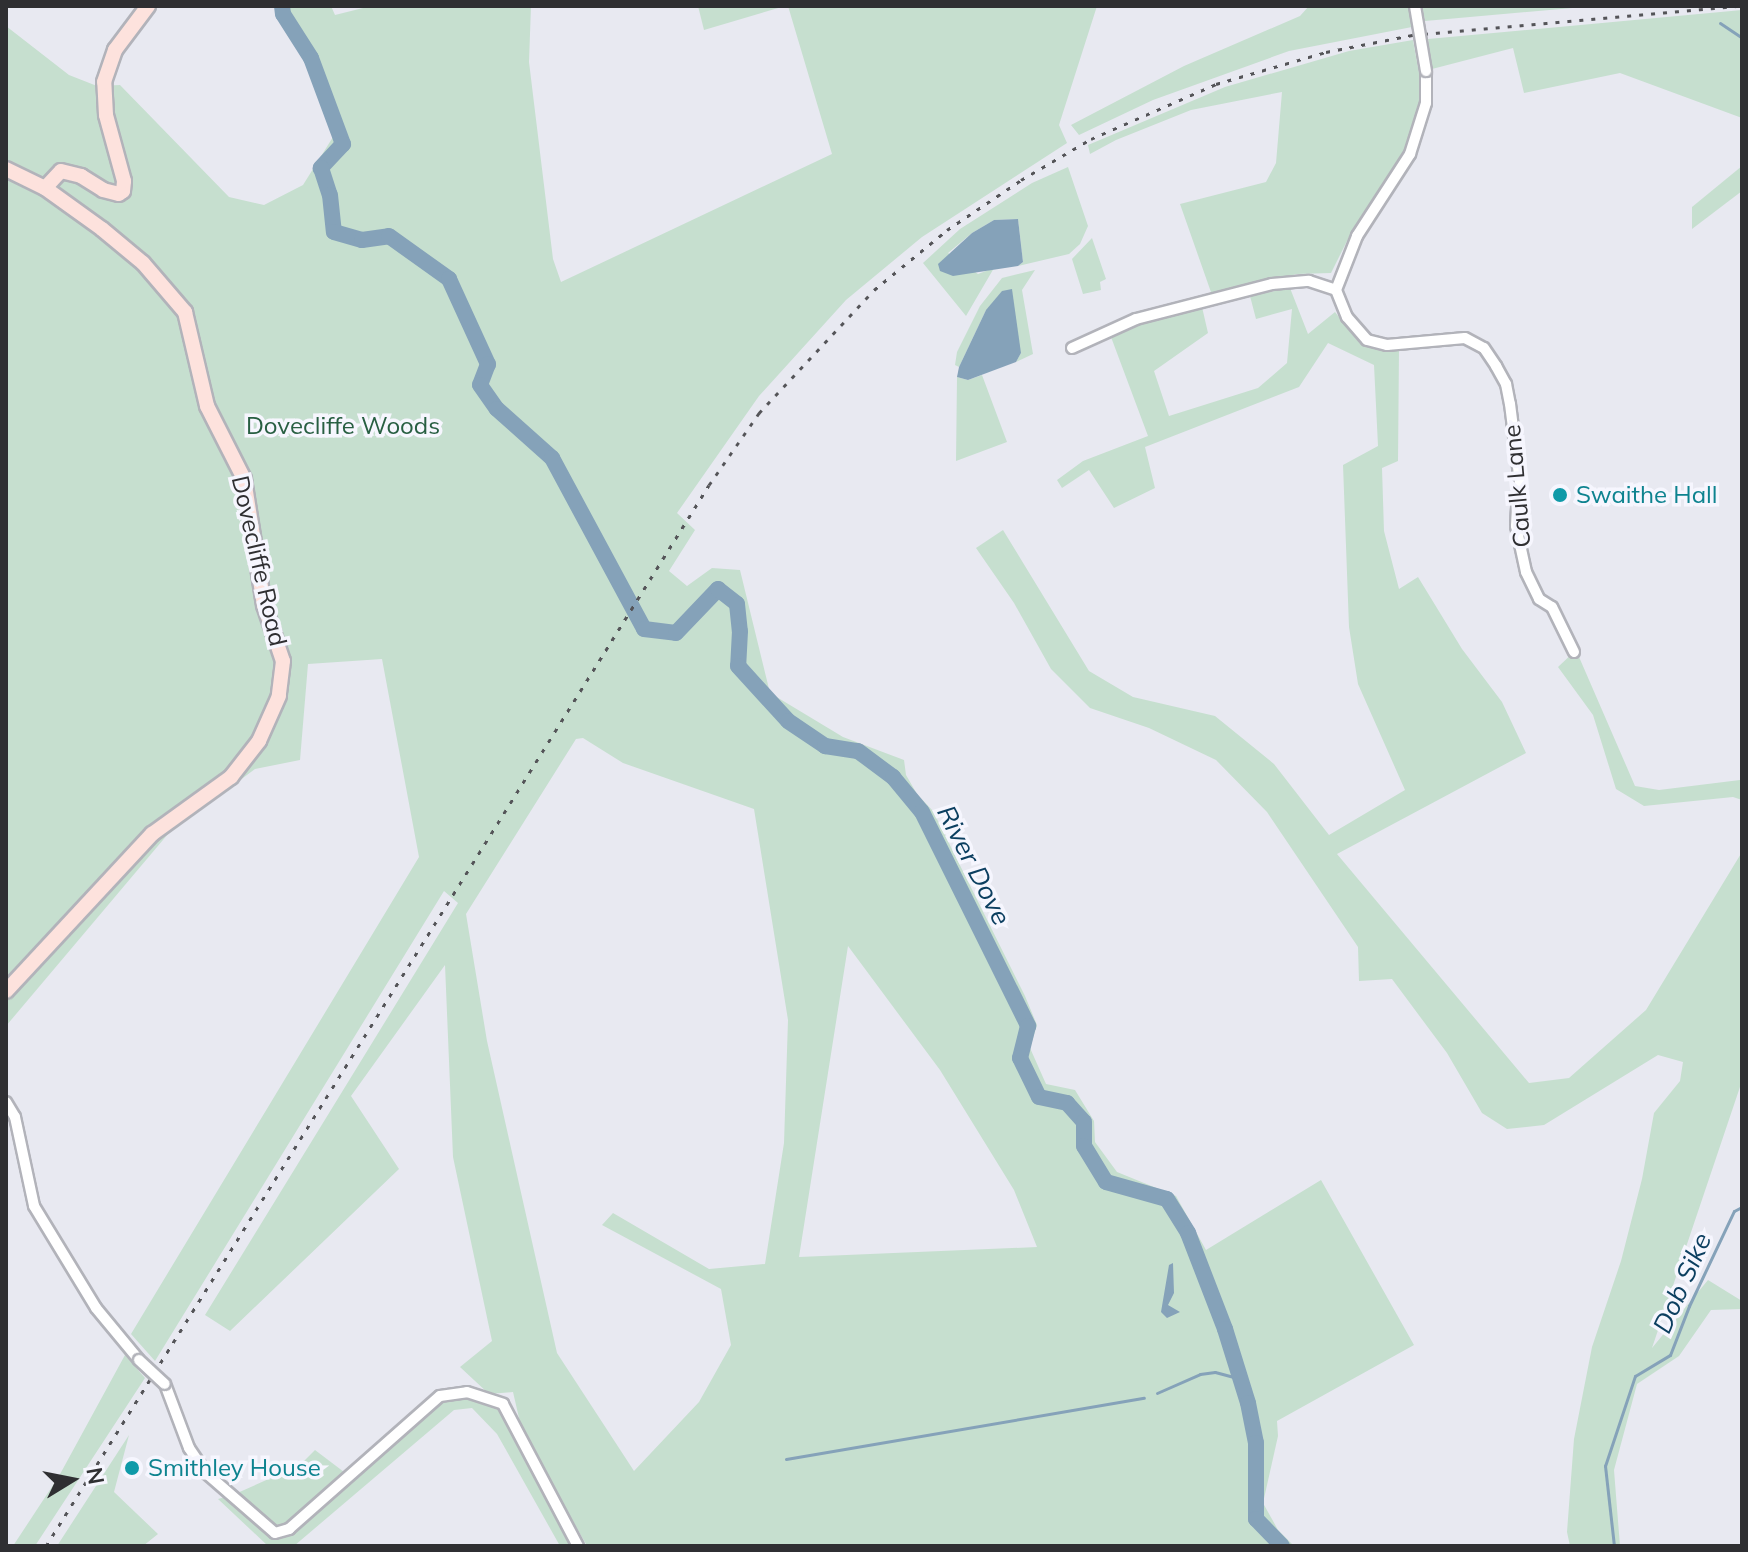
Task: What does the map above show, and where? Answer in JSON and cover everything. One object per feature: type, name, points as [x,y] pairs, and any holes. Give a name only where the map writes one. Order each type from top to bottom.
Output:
[{"type":"street","points":[[45,188],[61,171],[81,176],[103,190],[119,194],[123,191],[124,181],[106,115],[104,82],[115,50],[148,6]]},
{"type":"street","points":[[1072,348],[1136,319],[1272,284],[1309,281],[1336,290],[1357,236],[1416,141],[1426,103],[1426,71],[1415,6]]},
{"type":"street","name":"Dovecliffe Road","points":[[6,169],[45,188],[143,263],[185,312],[207,406],[244,479],[264,605],[283,661],[279,696],[259,741],[231,777],[152,834],[6,991]]},
{"type":"street","name":"Caulk Lane","points":[[1336,290],[1347,317],[1367,340],[1387,345],[1465,338],[1484,348],[1496,366],[1506,384],[1510,404],[1522,499],[1517,507],[1516,526],[1526,572],[1539,599],[1552,607],[1574,652]]},
{"type":"street","points":[[6,1102],[15,1117],[34,1206],[96,1308],[139,1360],[165,1384],[189,1448],[206,1473],[275,1533],[289,1529],[440,1396],[467,1392],[503,1404],[578,1546]]},
{"type":"green space","name":"Dovecliffe Woods","points":[[277,6],[331,6],[335,15],[371,6],[531,6],[529,62],[553,259],[561,282],[832,154],[788,6],[1097,6],[1059,125],[1067,143],[922,237],[846,300],[759,396],[677,513],[695,530],[669,571],[687,586],[712,568],[740,570],[770,693],[843,737],[904,760],[906,775],[917,794],[933,811],[1025,996],[1037,1025],[1030,1048],[1046,1084],[1075,1090],[1094,1121],[1095,1142],[1117,1172],[1176,1196],[1206,1250],[1321,1180],[1414,1345],[1277,1421],[1278,1436],[1263,1503],[1278,1530],[1294,1546],[587,1546],[522,1431],[513,1392],[489,1394],[460,1367],[492,1341],[453,1157],[445,965],[351,1096],[399,1169],[230,1331],[205,1315],[458,903],[444,891],[155,1361],[131,1334],[419,857],[382,659],[308,664],[300,760],[255,769],[168,834],[6,1026],[6,26],[69,75],[97,86],[120,85],[229,197],[264,205],[303,185],[333,137],[308,62]],"holes":[[[583,738],[623,763],[754,809],[788,1020],[784,1143],[765,1264],[709,1269],[613,1213],[602,1225],[721,1289],[731,1345],[699,1402],[634,1471],[557,1353],[487,1041],[466,914],[576,739]],[[848,946],[940,1070],[1014,1190],[1037,1247],[799,1257]]]},
{"type":"green space","points":[[698,6],[785,6],[704,30]]},
{"type":"green space","points":[[1309,6],[1409,6],[1412,27],[1289,51],[1153,100],[1079,135],[1071,125],[1184,66],[1300,16]]},
{"type":"green space","points":[[1422,6],[1595,6],[1425,21]]},
{"type":"green space","points":[[1742,10],[1742,118],[1620,73],[1524,93],[1513,48],[1432,69],[1428,39]]},
{"type":"green space","points":[[1413,40],[1419,73],[1419,112],[1408,147],[1353,229],[1331,273],[1297,274],[1212,295],[1180,204],[1266,182],[1276,163],[1282,92],[1191,110],[1116,140],[1090,154],[1088,145],[1225,87],[1349,51]]},
{"type":"green space","points":[[1742,166],[1742,191],[1692,229],[1692,207]]},
{"type":"green space","points":[[1068,167],[1088,226],[1080,244],[1069,254],[1018,266],[1023,262],[1018,219],[994,220],[972,233],[948,253],[978,274],[994,268],[966,316],[923,263],[960,229],[1032,183]]},
{"type":"green space","points":[[1092,238],[1106,279],[1100,282],[1101,290],[1083,294],[1072,259]]},
{"type":"green space","points":[[1035,270],[1022,290],[1033,354],[1016,362],[1021,353],[986,310],[959,367],[955,365],[957,352],[980,306],[1002,278]]},
{"type":"green space","points":[[1290,288],[1308,334],[1335,312],[1357,340],[1381,351],[1399,350],[1398,461],[1382,468],[1384,531],[1399,589],[1418,577],[1462,649],[1502,702],[1526,753],[1337,854],[1529,1083],[1569,1078],[1646,1010],[1742,852],[1742,1081],[1652,1348],[1708,1280],[1742,1301],[1742,1309],[1711,1310],[1679,1356],[1637,1384],[1614,1470],[1620,1546],[1570,1546],[1567,1532],[1574,1439],[1592,1347],[1621,1261],[1642,1179],[1654,1113],[1680,1081],[1683,1062],[1658,1055],[1544,1125],[1507,1129],[1482,1113],[1447,1053],[1392,979],[1359,981],[1358,947],[1267,812],[1216,760],[1149,728],[1090,708],[1051,669],[1014,603],[976,548],[1003,530],[1089,671],[1133,697],[1215,716],[1274,764],[1329,835],[1405,790],[1358,684],[1349,627],[1343,465],[1378,446],[1374,365],[1328,343],[1299,387],[1145,447],[1155,488],[1114,508],[1089,470],[1062,488],[1057,480],[1083,461],[1148,436],[1111,337],[1139,324],[1202,307],[1208,333],[1154,371],[1169,416],[1258,388],[1287,363],[1292,309],[1256,319],[1250,296]]},
{"type":"green space","points":[[982,375],[1007,442],[956,461],[957,377],[968,380]]},
{"type":"green space","points":[[1576,650],[1635,786],[1659,790],[1740,780],[1742,800],[1733,797],[1644,806],[1616,789],[1593,715],[1558,667]]},
{"type":"green space","points":[[125,1355],[145,1378],[35,1546],[13,1546],[59,1476]]},
{"type":"green space","points":[[467,1397],[500,1408],[574,1546],[560,1546],[497,1434],[472,1408],[454,1410],[294,1546],[268,1546],[218,1499],[229,1496],[276,1536],[291,1533],[443,1402]]},
{"type":"green space","points":[[129,1435],[114,1492],[158,1534],[143,1546],[57,1546]]},
{"type":"green space","points":[[315,1450],[344,1472],[286,1525],[276,1527],[235,1494],[300,1465]]},
{"type":"water","points":[[1018,219],[1023,262],[1018,266],[953,276],[940,271],[938,264],[972,233],[994,220]]},
{"type":"water","points":[[1012,289],[1021,353],[1016,362],[968,380],[957,377],[986,310],[1002,291]]},
{"type":"water","points":[[1173,1263],[1174,1293],[1168,1305],[1180,1312],[1167,1318],[1161,1312],[1169,1265]]},
{"type":"waterway","name":"River Dove","points":[[282,6],[283,14],[311,58],[343,144],[321,168],[330,195],[334,232],[362,240],[389,236],[449,279],[488,364],[480,385],[497,409],[552,458],[644,629],[676,633],[718,589],[737,604],[740,631],[738,666],[788,721],[825,746],[858,751],[893,777],[922,812],[1028,1026],[1020,1058],[1039,1097],[1067,1103],[1084,1122],[1084,1146],[1106,1182],[1167,1199],[1188,1233],[1225,1329],[1248,1403],[1256,1443],[1256,1519],[1282,1546]]},
{"type":"waterway","name":"Dob Sike","points":[[1720,23],[1742,38]]},
{"type":"waterway","name":"Dob Sike","points":[[1614,1546],[1605,1466],[1635,1376],[1670,1355],[1689,1306],[1734,1211],[1742,1207]]},
{"type":"waterway","points":[[1157,1393],[1200,1374],[1215,1372],[1241,1379]]},
{"type":"waterway","points":[[786,1459],[1144,1398]]},
{"type":"railway","points":[[46,1546],[709,485],[759,413],[874,290],[947,230],[1021,180],[1091,139],[1216,84],[1326,52],[1412,35],[1737,6]]},
{"type":"place","name":"Swaithe Hall","points":[[1560,495]]},
{"type":"place","name":"Smithley House","points":[[132,1468]]}]
